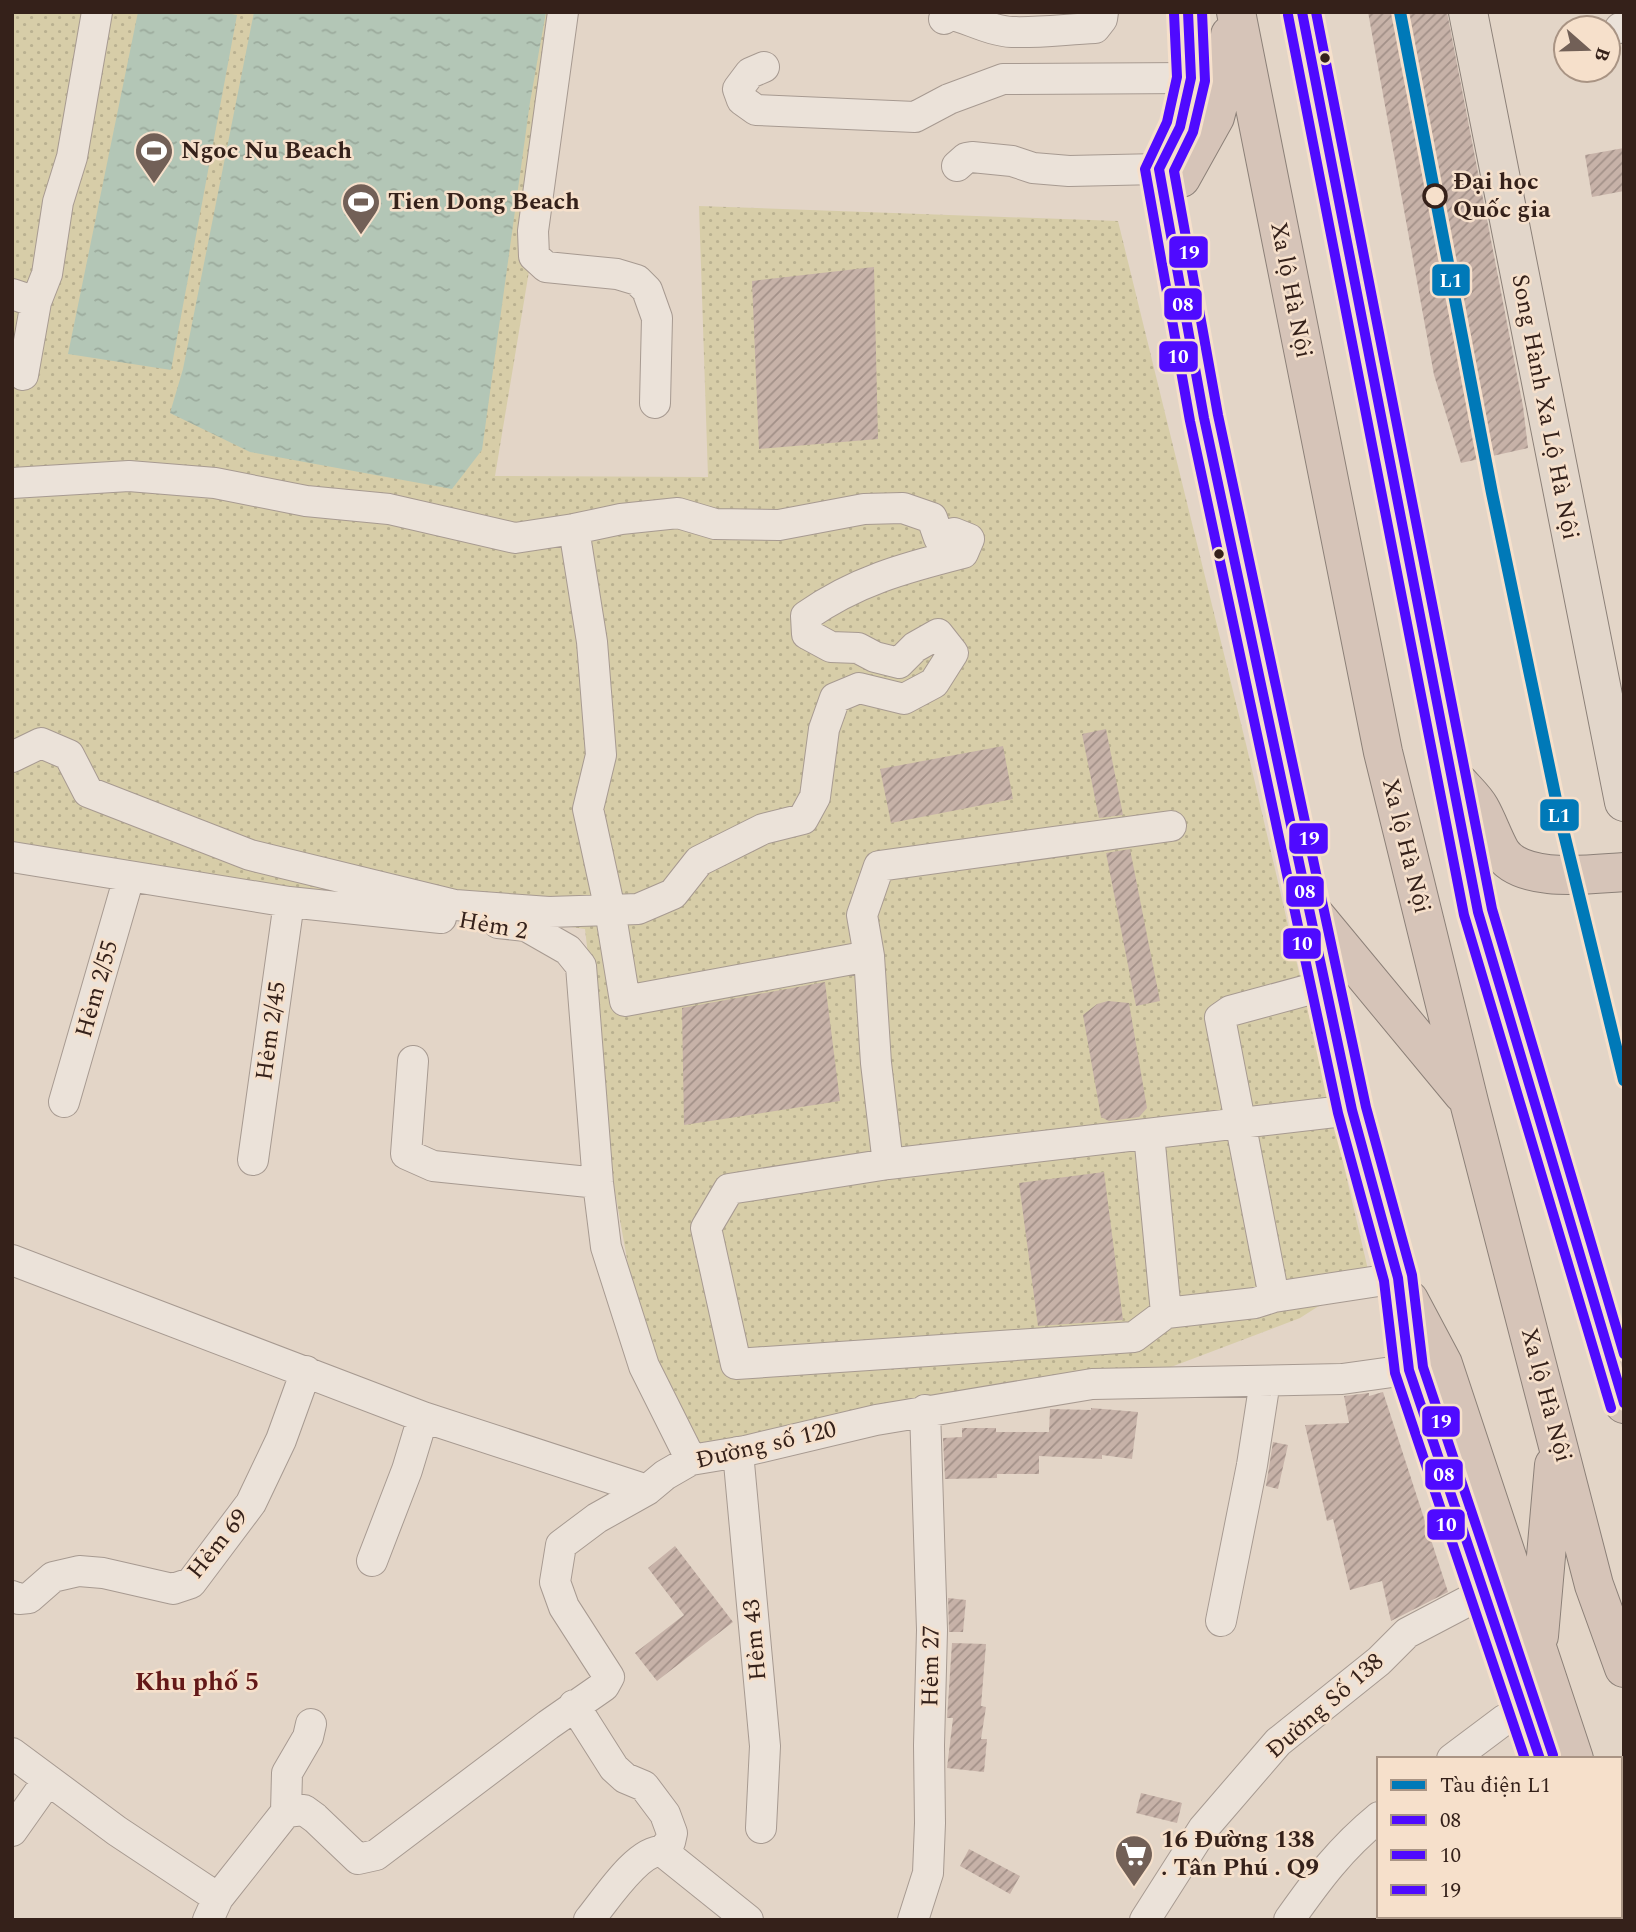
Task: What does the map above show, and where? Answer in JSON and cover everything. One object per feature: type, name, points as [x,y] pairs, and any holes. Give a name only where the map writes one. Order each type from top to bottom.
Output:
[{"type":"highway","points":[[1188,12],[1191,78],[1180,127],[1159,169],[1204,418],[1352,1110],[1398,1278],[1499,1584],[1524,1711],[1540,1757]]},
{"type":"highway","points":[[1166,206],[1214,117],[1228,68],[1234,12]]},
{"type":"highway","name":"Xa lộ Hà Nội","points":[[1234,12],[1383,752],[1469,1102],[1594,1585],[1624,1668]]},
{"type":"highway","points":[[1302,12],[1478,912],[1624,1404]]},
{"type":"highway","points":[[1451,775],[1479,805],[1508,861],[1520,869],[1570,876],[1624,872]]},
{"type":"highway","points":[[1310,909],[1469,1102]]},
{"type":"highway","points":[[1538,1651],[1556,1435]]},
{"type":"highway","points":[[1499,1584],[1538,1651],[1573,1757]]},
{"type":"main road","name":"Song Hành Xa Lộ Hà Nội","points":[[1468,12],[1619,759],[1624,802]]},
{"type":"street","points":[[23,375],[24,298],[47,274],[58,202],[72,157],[97,12]]},
{"type":"street","points":[[563,12],[533,231],[534,257],[546,267],[617,274],[637,280],[647,290],[657,318],[655,403]]},
{"type":"street","points":[[944,19],[949,14],[1011,32],[1095,28],[1102,19],[1103,12]]},
{"type":"street","points":[[764,67],[750,73],[738,89],[742,100],[756,110],[915,117],[949,99],[1003,79],[1191,78]]},
{"type":"street","points":[[957,166],[965,158],[972,157],[1012,161],[1033,168],[1069,171],[1159,169]]},
{"type":"street","points":[[12,483],[129,476],[215,483],[306,501],[389,509],[515,538],[621,519],[678,513],[715,524],[779,526],[864,509],[902,508],[932,519],[940,538],[954,533],[969,539],[962,553],[870,579],[830,599],[806,616],[807,634],[831,647],[858,648],[875,657],[899,663],[915,647],[938,634],[953,653],[934,683],[904,699],[859,688],[835,698],[824,729],[816,797],[803,819],[763,829],[699,861],[673,894],[638,909],[549,912],[455,905],[250,855],[88,792],[69,755],[41,743],[12,757]]},
{"type":"street","points":[[574,529],[592,642],[601,755],[588,809],[610,910],[625,1001],[869,956]]},
{"type":"street","points":[[888,1164],[876,1063],[869,956],[862,915],[879,866],[1171,826]]},
{"type":"street","name":"Hẻm 2","points":[[12,857],[289,902],[526,926],[568,950],[581,966],[598,1183],[606,1247],[640,1353],[691,1460]]},
{"type":"street","name":"Hẻm 2/55","points":[[64,1102],[129,877]]},
{"type":"street","name":"Hẻm 2/45","points":[[253,1160],[289,902]]},
{"type":"street","points":[[1274,1297],[1220,1018],[1230,1011],[1326,985]]},
{"type":"street","points":[[413,1061],[406,1154],[433,1166],[598,1183]]},
{"type":"street","points":[[1352,1110],[888,1164],[729,1189],[706,1228],[736,1364],[1134,1337],[1166,1312],[1255,1303],[1274,1297],[1398,1278]]},
{"type":"street","points":[[1149,1134],[1166,1312]]},
{"type":"street","points":[[12,1260],[423,1417],[647,1490]]},
{"type":"street","name":"Đường số 120","points":[[286,1812],[304,1810],[358,1859],[376,1855],[604,1686],[609,1677],[564,1606],[555,1582],[561,1545],[597,1518],[647,1490],[665,1475],[691,1460],[925,1410],[1092,1384],[1342,1380],[1426,1367]]},
{"type":"street","name":"Hẻm 69","points":[[12,1596],[19,1599],[29,1598],[53,1577],[79,1571],[103,1573],[173,1589],[191,1583],[251,1503],[281,1440],[306,1371]]},
{"type":"street","points":[[1221,1621],[1252,1465],[1265,1381]]},
{"type":"street","name":"Hẻm 27","points":[[913,1920],[928,1872],[930,1823],[932,1630],[925,1410]]},
{"type":"street","points":[[372,1561],[394,1508],[423,1417]]},
{"type":"street","name":"Hẻm 43","points":[[738,1452],[765,1746],[761,1828]]},
{"type":"street","name":"Đường Số 138","points":[[1145,1920],[1203,1829],[1278,1742],[1379,1661],[1406,1633],[1499,1584]]},
{"type":"street","points":[[575,1706],[614,1768],[625,1778],[644,1786],[666,1814],[672,1833],[670,1842],[662,1851]]},
{"type":"street","points":[[1455,1757],[1504,1720],[1524,1711]]},
{"type":"street","points":[[12,1752],[117,1831],[213,1909],[286,1812],[287,1773],[308,1737],[311,1724]]},
{"type":"street","points":[[12,1831],[48,1780]]},
{"type":"street","points":[[1289,1920],[1324,1869],[1377,1819]]},
{"type":"street","points":[[589,1920],[638,1861],[653,1851],[662,1851],[748,1920]]},
{"type":"shaded area","points":[[12,12],[572,12],[495,476],[708,477],[699,206],[1118,221],[1246,744],[1369,1274],[1300,1318],[1134,1381],[709,1458],[647,1371],[615,1192],[585,929],[12,848]]},
{"type":"water","name":"Ngoc Nu Beach","points":[[138,12],[221,12],[237,15],[171,370],[68,354]]},
{"type":"water","name":"Tien Dong Beach","points":[[254,12],[546,12],[530,102],[482,450],[452,489],[250,452],[170,413],[183,369]]},
{"type":"building","points":[[1368,12],[1447,12],[1523,406],[1528,448],[1461,463],[1434,375]]},
{"type":"building","points":[[1624,148],[1624,191],[1592,197],[1585,155]]},
{"type":"building","points":[[874,267],[878,439],[759,449],[752,281]]},
{"type":"building","points":[[1106,729],[1123,815],[1099,818],[1082,734]]},
{"type":"building","points":[[1003,746],[1013,799],[891,823],[880,769]]},
{"type":"building","points":[[1130,849],[1160,1001],[1136,1006],[1106,853]]},
{"type":"building","points":[[825,982],[840,1101],[684,1125],[682,1008]]},
{"type":"building","points":[[1108,1001],[1129,1003],[1147,1108],[1139,1117],[1109,1121],[1101,1117],[1083,1015],[1097,1004]]},
{"type":"building","points":[[1104,1172],[1123,1320],[1038,1326],[1019,1183]]},
{"type":"building","points":[[1383,1392],[1448,1592],[1391,1621],[1382,1581],[1350,1590],[1333,1519],[1327,1521],[1305,1425],[1349,1423],[1344,1396],[1369,1393],[1369,1396]]},
{"type":"building","points":[[1091,1408],[1138,1412],[1132,1459],[1102,1455],[1102,1459],[1039,1456],[1039,1474],[997,1474],[997,1478],[945,1479],[943,1438],[962,1437],[962,1428],[996,1428],[996,1432],[1049,1432],[1050,1409]]},
{"type":"building","points":[[1273,1442],[1288,1445],[1278,1489],[1266,1486]]},
{"type":"building","points":[[675,1546],[733,1622],[657,1681],[635,1653],[684,1615],[648,1568]]},
{"type":"building","points":[[948,1598],[966,1600],[963,1632],[949,1632]]},
{"type":"building","points":[[952,1643],[986,1644],[981,1706],[986,1707],[981,1739],[987,1739],[984,1772],[947,1768],[953,1718],[947,1718]]},
{"type":"building","points":[[1141,1793],[1182,1803],[1177,1823],[1136,1813]]},
{"type":"building","points":[[969,1849],[1020,1876],[1010,1894],[960,1866]]},
{"type":"metro line","name":"L1","points":[[1400,12],[1492,493],[1558,809],[1624,1080]]},
{"type":"transit line","name":"08","points":[[1188,12],[1191,78],[1180,127],[1159,169],[1204,418],[1352,1110],[1398,1278],[1409,1370],[1539,1757]]},
{"type":"transit line","name":"19","points":[[1202,12],[1205,81],[1193,132],[1174,171],[1218,415],[1366,1107],[1412,1275],[1423,1367],[1553,1755]]},
{"type":"transit line","name":"08","points":[[1302,12],[1478,912],[1624,1403]]},
{"type":"transit line","name":"19","points":[[1316,12],[1492,909],[1624,1354]]},
{"type":"transit line","name":"10","points":[[1174,13],[1177,77],[1167,122],[1145,169],[1190,421],[1338,1113],[1384,1281],[1395,1373],[1524,1757]]},
{"type":"transit line","name":"10","points":[[1288,15],[1464,915],[1611,1408]]},
{"type":"place","name":"Ngoc Nu Beach","points":[[154,185]]},
{"type":"place","name":"Đại học Quốc gia","points":[[1435,196]]},
{"type":"place","name":"Tien Dong Beach","points":[[361,236]]},
{"type":"place","name":"16 Đường 138 . Tân Phú . Q9","points":[[1134,1888]]},
{"type":"district","name":"Khu phố 5","points":[[197,1682]]}]
